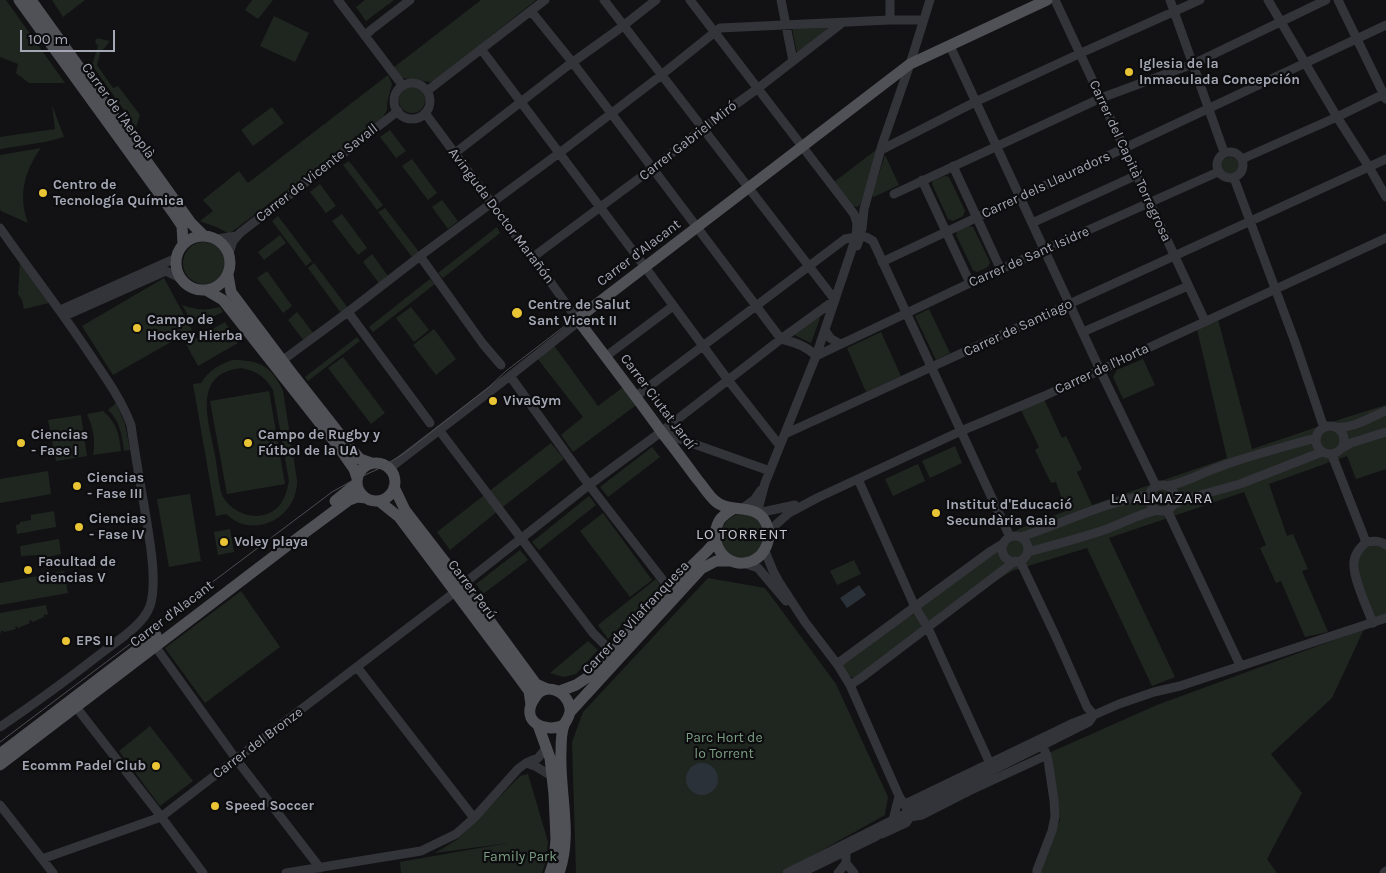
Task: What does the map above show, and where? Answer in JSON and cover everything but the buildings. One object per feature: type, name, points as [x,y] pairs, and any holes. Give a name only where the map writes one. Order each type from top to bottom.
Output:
[{"type":"main road","name":"Carrer de l'Aeroplà","points":[[19,0],[174,214],[182,226],[183,244]]},
{"type":"main road","name":"Carrer de l'Aeroplà","points":[[31,0],[191,223],[203,235]]},
{"type":"main road","name":"Carrer d'Alacant","points":[[577,318],[642,264],[697,228],[910,64],[1048,0]]},
{"type":"main road","points":[[203,235],[216,239],[226,248],[229,254],[230,268],[228,275],[215,288],[198,290],[185,284],[180,278],[177,272],[176,258],[183,244],[189,239],[203,235]]},
{"type":"main road","points":[[206,290],[223,300],[338,446],[354,469],[361,494],[373,501],[385,499],[392,493],[394,487],[394,476],[390,468],[387,465],[371,463],[360,459],[349,446],[231,292],[228,275]]},
{"type":"main road","name":"Carrer Ciutat Jardí","points":[[577,318],[716,502]]},
{"type":"main road","points":[[357,480],[362,468],[371,463]]},
{"type":"main road","name":"Carrer d'Alacant","points":[[0,754],[344,494],[357,480]]},
{"type":"main road","name":"Carrer Perú","points":[[394,487],[405,510],[528,691],[531,705]]},
{"type":"main road","name":"Carrer d'Alacant","points":[[0,764],[291,542],[349,500],[356,497],[366,498]]},
{"type":"main road","name":"Carrer Perú","points":[[379,501],[399,518],[536,684],[547,689]]},
{"type":"main road","points":[[718,522],[716,502],[758,513],[767,523],[769,536],[768,544],[759,557],[751,561],[738,562],[721,554],[715,542],[715,530],[718,522],[725,514],[738,509]]},
{"type":"main road","name":"Carrer de Vilafranquesa","points":[[560,691],[576,685],[588,677],[669,588],[715,542]]},
{"type":"main road","name":"Carrer de Vilafranquesa","points":[[571,711],[701,570],[716,561],[738,562]]},
{"type":"main road","points":[[563,869],[565,840],[560,756],[564,725],[571,711],[568,699],[560,691],[547,689],[535,696],[530,713],[532,720],[544,728],[550,729],[564,725]]},
{"type":"main road","points":[[538,725],[550,758],[552,777],[556,839],[554,861],[550,873]]},
{"type":"street","points":[[338,0],[403,86]]},
{"type":"street","points":[[365,36],[410,0]]},
{"type":"street","points":[[427,91],[545,0]]},
{"type":"street","points":[[604,0],[810,265],[835,300]]},
{"type":"street","points":[[455,153],[656,0]]},
{"type":"street","points":[[690,0],[857,218],[858,237]]},
{"type":"street","points":[[781,0],[793,60]]},
{"type":"street","points":[[890,0],[890,20]]},
{"type":"street","points":[[738,509],[754,500],[765,483],[816,356],[858,237],[864,209],[930,0]]},
{"type":"street","name":"Carrer del Capità Torregrosa","points":[[1055,0],[1205,321]]},
{"type":"street","points":[[1170,0],[1224,152]]},
{"type":"street","points":[[882,150],[975,102],[1200,0]]},
{"type":"street","points":[[1268,0],[1386,197]]},
{"type":"street","points":[[894,194],[1101,98],[1193,64],[1326,0]]},
{"type":"street","points":[[1242,159],[1385,95],[1338,0]]},
{"type":"street","points":[[531,11],[573,62],[781,339],[810,349],[816,356]]},
{"type":"street","points":[[283,360],[559,153],[720,28],[923,20]]},
{"type":"street","name":"Carrer Gabriel Miró","points":[[533,258],[842,23]]},
{"type":"street","name":"Carrer dels Llauradors","points":[[882,262],[1386,25]]},
{"type":"street","points":[[950,46],[1100,370],[1161,486],[1173,492],[1174,496],[1166,508]]},
{"type":"street","points":[[481,49],[728,380],[780,446]]},
{"type":"street","points":[[413,83],[420,85],[427,91],[430,103],[425,113],[415,118],[409,118],[398,111],[395,104],[395,94],[403,86],[413,83]]},
{"type":"street","name":"Carrer de Vicente Savall","points":[[237,236],[398,111]]},
{"type":"street","name":"Avinguda Doctor Marañón","points":[[425,113],[577,318]]},
{"type":"street","points":[[1224,152],[1233,152],[1242,159],[1243,168],[1234,178],[1225,178],[1218,172],[1217,161],[1224,152]]},
{"type":"street","name":"Carrer de Santiago","points":[[785,434],[1386,159]]},
{"type":"street","points":[[953,166],[1001,270]]},
{"type":"street","name":"Carrer de Sant Isidre","points":[[816,356],[970,283],[1218,172]]},
{"type":"street","points":[[1032,223],[1137,175]]},
{"type":"street","points":[[1234,178],[1251,220],[1325,427]]},
{"type":"street","points":[[922,180],[970,283]]},
{"type":"street","points":[[0,228],[63,313],[125,409],[130,425],[152,556],[152,600],[147,613],[135,628],[63,683],[0,727]]},
{"type":"street","points":[[216,239],[237,236]]},
{"type":"street","points":[[229,254],[237,236]]},
{"type":"street","points":[[635,397],[845,239],[866,237],[873,241],[932,367],[1007,540]]},
{"type":"street","name":"Carrer de l'Horta","points":[[769,536],[772,528],[789,512],[817,498],[961,431],[1036,400],[1386,238]]},
{"type":"street","points":[[420,256],[501,365]]},
{"type":"street","points":[[63,313],[176,258]]},
{"type":"street","points":[[63,313],[166,271],[180,278]]},
{"type":"street","points":[[1083,332],[1188,286]]},
{"type":"street","name":"Carrer del Bronze","points":[[42,859],[161,817],[459,589],[589,485],[662,432],[781,339],[835,300]]},
{"type":"street","points":[[605,357],[673,306]]},
{"type":"street","points":[[348,312],[430,422]]},
{"type":"street","name":"Carrer d'Alacant","points":[[390,468],[573,326],[577,318]]},
{"type":"street","points":[[825,330],[830,338],[840,344]]},
{"type":"street","points":[[510,376],[589,485],[669,588]]},
{"type":"street","points":[[1386,411],[1343,428],[1325,427],[1320,430],[1316,438],[1318,447],[1322,452],[1332,454],[1351,443],[1386,432]]},
{"type":"street","points":[[1336,427],[1343,434],[1342,448]]},
{"type":"street","points":[[439,430],[593,633],[605,645],[609,653]]},
{"type":"street","points":[[662,432],[770,471]]},
{"type":"street","points":[[1166,508],[1152,506],[1149,501],[1149,495],[1152,490],[1161,486],[1184,482],[1254,455],[1316,438]]},
{"type":"street","points":[[850,685],[1026,556],[1028,552],[1082,537],[1142,514],[1166,508],[1186,499],[1240,484],[1322,452]]},
{"type":"street","points":[[1332,454],[1366,542]]},
{"type":"street","points":[[858,479],[915,607],[928,628],[992,766]]},
{"type":"street","points":[[758,513],[765,483]]},
{"type":"street","points":[[837,664],[1007,540],[1016,536],[1021,537],[1094,509],[1149,495]]},
{"type":"street","points":[[762,497],[766,507],[772,510]]},
{"type":"street","name":"Carrer de l'Horta","points":[[758,513],[787,508],[817,498]]},
{"type":"street","points":[[1166,508],[1240,665]]},
{"type":"street","points":[[1021,537],[1027,543],[1028,552]]},
{"type":"street","points":[[1007,540],[1003,547],[1004,555],[1010,560],[1017,561]]},
{"type":"street","points":[[1373,623],[1358,583],[1353,563],[1356,552],[1366,542],[1376,541],[1386,545]]},
{"type":"street","points":[[764,551],[773,571],[850,685],[899,796],[902,811],[909,810],[922,815],[1047,755]]},
{"type":"street","points":[[1017,561],[1056,637],[1087,707],[1094,715]]},
{"type":"street","points":[[738,562],[758,568],[806,622]]},
{"type":"street","points":[[787,873],[893,820],[1070,724],[1154,692],[1180,686],[1386,618]]},
{"type":"street","points":[[155,646],[236,759],[320,868]]},
{"type":"street","points":[[357,667],[474,818]]},
{"type":"street","points":[[76,707],[203,873]]},
{"type":"street","points":[[992,766],[1043,746],[1089,722],[1094,715]]},
{"type":"street","points":[[1037,873],[1055,818],[1047,755],[1043,746]]},
{"type":"street","points":[[286,873],[421,851],[456,834],[474,818],[518,769],[538,758],[547,747]]},
{"type":"street","points":[[526,763],[535,766],[552,777]]},
{"type":"street","points":[[893,820],[899,796]]},
{"type":"street","points":[[0,805],[53,873]]},
{"type":"street","points":[[801,873],[875,836],[880,836],[906,823],[909,810]]},
{"type":"street","points":[[846,851],[846,863],[854,873]]},
{"type":"street","points":[[838,873],[846,863]]},
{"type":"green space","points":[[0,0],[6,0],[65,83],[29,83],[16,73],[18,64],[0,57]]},
{"type":"green space","points":[[52,0],[85,0],[63,17]]},
{"type":"green space","points":[[252,0],[273,0],[258,19],[245,10]]},
{"type":"green space","points":[[365,0],[394,0],[366,21],[356,7]]},
{"type":"green space","points":[[481,0],[536,0],[431,82],[402,78],[393,68]]},
{"type":"green space","points":[[274,16],[309,33],[295,62],[260,46]]},
{"type":"green space","points":[[792,27],[826,27],[827,29],[797,54]]},
{"type":"green space","points":[[97,38],[110,41],[101,50],[97,65],[113,88],[118,86],[140,115],[136,127],[92,65],[98,46],[95,42]]},
{"type":"green space","points":[[388,75],[392,84],[387,110],[383,117],[229,234],[200,221],[213,211],[203,200],[239,171],[248,183]]},
{"type":"green space","points":[[412,87],[421,91],[425,100],[421,109],[412,113],[403,109],[399,100],[403,91]]},
{"type":"green space","points":[[52,105],[64,137],[0,149],[0,137],[55,129]]},
{"type":"green space","points":[[272,107],[284,123],[253,146],[241,130]]},
{"type":"green space","points":[[390,130],[406,151],[396,158],[380,137]]},
{"type":"green space","points":[[880,147],[860,205],[857,207],[853,206],[834,182]]},
{"type":"green space","points":[[41,148],[30,166],[24,184],[23,203],[28,223],[0,209],[0,155]]},
{"type":"green space","points":[[885,155],[899,185],[874,197],[872,195]]},
{"type":"green space","points":[[1226,157],[1234,157],[1239,162],[1237,173],[1226,175],[1221,170],[1221,162]]},
{"type":"green space","points":[[412,159],[437,193],[428,200],[402,166]]},
{"type":"green space","points":[[349,161],[383,205],[377,210],[343,165]]},
{"type":"green space","points":[[945,176],[949,177],[965,211],[963,216],[953,221],[948,219],[932,184],[933,181]]},
{"type":"green space","points":[[320,184],[336,206],[326,213],[310,192]]},
{"type":"green space","points":[[442,200],[458,221],[448,229],[432,207]]},
{"type":"green space","points":[[385,208],[419,252],[412,257],[378,212]]},
{"type":"green space","points":[[342,214],[367,248],[358,255],[332,221]]},
{"type":"green space","points":[[278,216],[312,261],[306,266],[272,221]]},
{"type":"green space","points":[[969,226],[973,227],[990,262],[988,267],[977,272],[973,270],[956,235],[957,231]]},
{"type":"green space","points":[[497,227],[500,233],[443,278],[438,273]]},
{"type":"green space","points":[[280,235],[286,243],[264,260],[258,252]]},
{"type":"green space","points":[[208,242],[216,245],[222,251],[225,263],[222,275],[216,281],[200,284],[192,281],[186,275],[183,259],[186,251],[192,245]]},
{"type":"green space","points":[[372,254],[388,276],[379,283],[363,262]]},
{"type":"green space","points":[[20,261],[49,303],[24,309],[18,294]]},
{"type":"green space","points":[[314,263],[348,308],[341,313],[308,268]]},
{"type":"green space","points":[[267,271],[292,306],[283,313],[257,278]]},
{"type":"green space","name":"Campo de Hockey Hierba","points":[[164,278],[192,330],[113,375],[82,326]]},
{"type":"green space","points":[[430,279],[435,284],[373,332],[369,327]]},
{"type":"green space","points":[[182,305],[201,309],[220,307],[223,312],[198,324],[194,318],[191,320]]},
{"type":"green space","points":[[411,307],[429,330],[414,342],[396,318]]},
{"type":"green space","points":[[929,309],[950,353],[936,360],[915,316]]},
{"type":"green space","points":[[297,312],[314,334],[304,341],[288,320]]},
{"type":"green space","points":[[818,316],[820,318],[811,343],[794,335]]},
{"type":"green space","points":[[1218,319],[1252,449],[1386,405],[1386,469],[1356,479],[1347,456],[1269,484],[1287,536],[1293,534],[1308,569],[1302,571],[1328,632],[1305,637],[1281,581],[1276,583],[1260,548],[1266,545],[1244,492],[1109,538],[1175,677],[1152,686],[1087,548],[1012,571],[931,621],[921,624],[921,628],[856,678],[848,676],[843,668],[843,664],[912,614],[916,615],[921,606],[1000,541],[1021,528],[1066,511],[1056,482],[1051,483],[1035,450],[1039,447],[1021,410],[1044,399],[1062,438],[1066,436],[1082,469],[1077,472],[1092,505],[1227,458],[1197,329]]},
{"type":"green space","points":[[225,322],[238,343],[198,366],[186,344]]},
{"type":"green space","points":[[434,329],[456,359],[436,375],[413,345]]},
{"type":"green space","points":[[881,332],[901,376],[866,392],[847,348]]},
{"type":"green space","points":[[357,337],[360,341],[308,381],[305,377]]},
{"type":"green space","points":[[553,344],[598,406],[626,385],[639,403],[573,452],[561,435],[583,417],[537,358]]},
{"type":"green space","points":[[343,357],[385,413],[371,424],[328,368]]},
{"type":"green space","points":[[1143,359],[1155,385],[1123,399],[1113,377],[1117,370]]},
{"type":"green space","points":[[232,360],[250,361],[263,366],[274,375],[283,391],[297,480],[294,499],[283,514],[267,523],[257,525],[241,524],[226,514],[216,516],[193,384],[201,383],[211,371]],"holes":[[[241,368],[263,378],[273,390],[289,481],[287,491],[279,506],[265,515],[257,516],[242,513],[228,504],[223,497],[207,414],[209,389],[215,379],[225,372]]]},
{"type":"green space","name":"Campo de Rugby y Fútbol de la UA","points":[[269,391],[285,484],[227,494],[210,401]]},
{"type":"green space","points":[[116,403],[125,424],[130,450],[124,451],[118,424],[108,410]]},
{"type":"green space","points":[[103,411],[116,429],[121,451],[93,455],[93,434],[87,414]]},
{"type":"green space","points":[[81,415],[87,456],[56,461],[48,420]]},
{"type":"green space","points":[[551,443],[564,459],[450,550],[437,532]]},
{"type":"green space","points":[[955,446],[962,463],[930,478],[922,461]]},
{"type":"green space","points":[[652,447],[660,457],[608,497],[600,487]]},
{"type":"green space","points":[[918,464],[925,481],[893,496],[885,479]]},
{"type":"green space","points":[[48,471],[51,494],[0,503],[0,479]]},
{"type":"green space","points":[[190,494],[201,561],[169,567],[157,499]]},
{"type":"green space","points":[[589,496],[596,505],[539,550],[532,542]]},
{"type":"green space","points":[[54,511],[56,527],[17,534],[16,525],[20,524],[20,522],[31,520],[31,515]]},
{"type":"green space","points":[[603,513],[652,580],[630,597],[580,531]]},
{"type":"green space","points":[[742,513],[753,516],[763,525],[764,544],[750,558],[734,557],[722,546],[720,540],[723,526],[728,520]]},
{"type":"green space","name":"Voley playa","points":[[230,529],[234,552],[218,555],[214,532]]},
{"type":"green space","points":[[59,539],[61,554],[39,559],[38,555],[21,556],[20,546]]},
{"type":"green space","points":[[1366,542],[1386,545],[1386,618],[1373,623],[1358,583],[1356,552]]},
{"type":"green space","points":[[520,550],[528,560],[483,594],[476,584]]},
{"type":"green space","points":[[854,560],[861,574],[837,585],[830,571]]},
{"type":"green space","points":[[64,571],[68,593],[0,605],[0,583]]},
{"type":"green space","name":"Parc Hort de lo Torrent","points":[[708,578],[765,588],[836,684],[888,797],[885,815],[781,873],[576,873],[572,742],[583,712]]},
{"type":"green space","points":[[656,579],[661,586],[608,639],[598,625]]},
{"type":"green space","points":[[241,591],[280,647],[205,703],[165,648]]},
{"type":"green space","points":[[46,605],[48,614],[44,614],[44,617],[33,622],[30,620],[30,623],[18,628],[16,626],[16,629],[4,632],[2,630],[0,634],[0,613]]},
{"type":"green space","points":[[1364,629],[1332,698],[1271,754],[1302,793],[1267,859],[1277,873],[1037,873],[1060,820],[1051,752],[1157,705]]},
{"type":"green space","points":[[588,641],[598,650],[576,674],[564,677],[550,673]]},
{"type":"green space","name":"Ecomm Padel Club","points":[[150,726],[193,781],[160,806],[119,751]]},
{"type":"green space","name":"Family Park","points":[[528,774],[548,842],[546,861],[542,873],[401,873],[400,862],[508,843],[435,853],[458,839],[520,776]]},
{"type":"shaded area","points":[[859,585],[866,595],[847,608],[840,598]]},
{"type":"shaded area","points":[[702,763],[708,764],[713,768],[717,773],[717,785],[713,790],[708,794],[702,795],[696,794],[691,790],[687,785],[686,779],[687,773],[691,768],[696,764]]},
{"type":"tram line","points":[[0,742],[332,492],[403,454],[566,325]]},
{"type":"place","name":"Iglesia de la Inmaculada Concepción","points":[[1129,72]]},
{"type":"place","name":"Centro de Tecnología Química","points":[[43,193]]},
{"type":"place","name":"Centre de Salut Sant Vicent II","points":[[517,313]]},
{"type":"place","name":"Campo de Hockey Hierba","points":[[137,328]]},
{"type":"place","name":"VivaGym","points":[[493,401]]},
{"type":"place","name":"Ciencias - Fase I","points":[[21,443]]},
{"type":"place","name":"Campo de Rugby y Fútbol de la UA","points":[[248,443]]},
{"type":"place","name":"Ciencias - Fase III","points":[[77,486]]},
{"type":"place","name":"Institut d'Educació Secundària Gaia","points":[[936,513]]},
{"type":"place","name":"Ciencias - Fase IV","points":[[79,527]]},
{"type":"place","name":"Voley playa","points":[[224,542]]},
{"type":"place","name":"Facultad de ciencias V","points":[[28,570]]},
{"type":"place","name":"EPS II","points":[[66,641]]},
{"type":"place","name":"Ecomm Padel Club","points":[[156,766]]},
{"type":"place","name":"Speed Soccer","points":[[215,806]]},
{"type":"district","name":"LA ALMAZARA","points":[[1162,499]]},
{"type":"district","name":"LO TORRENT","points":[[742,535]]}]
